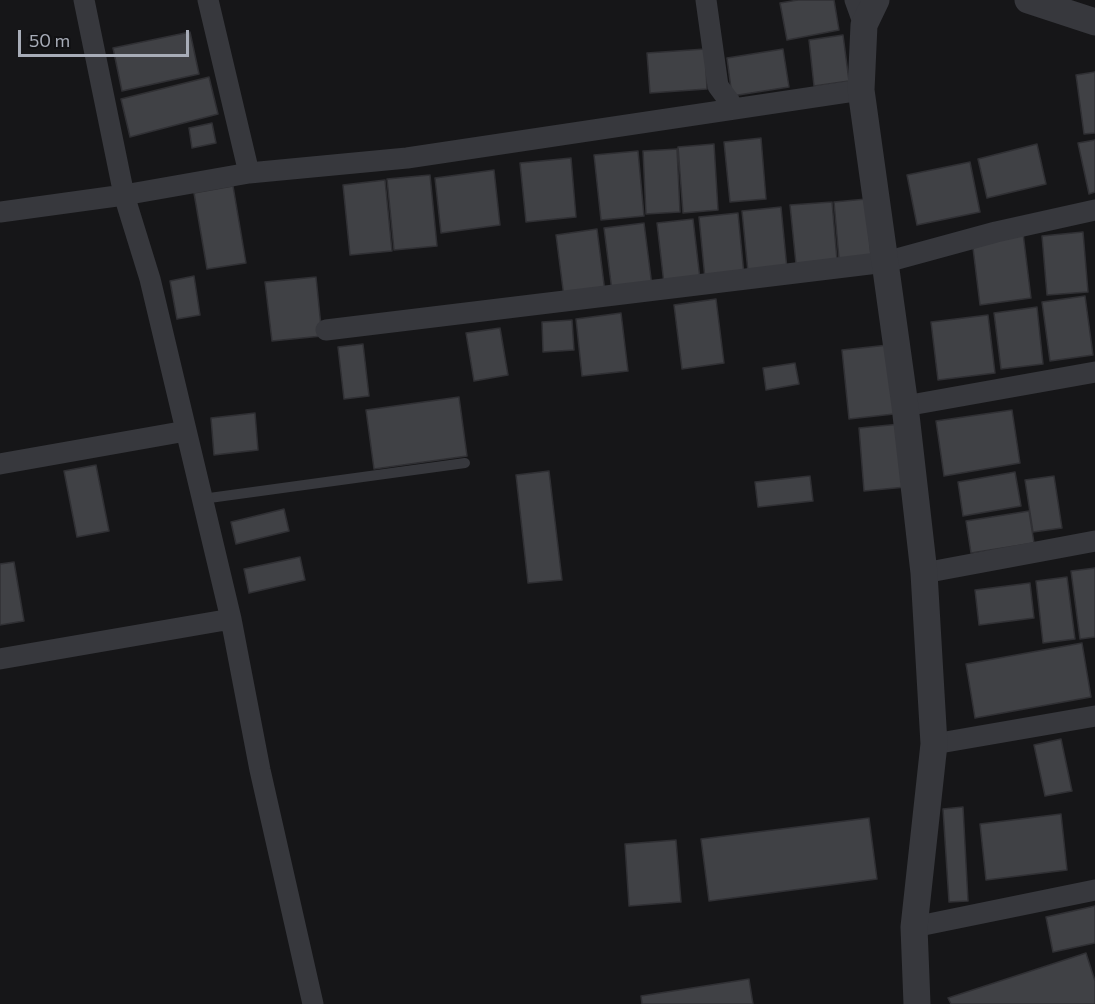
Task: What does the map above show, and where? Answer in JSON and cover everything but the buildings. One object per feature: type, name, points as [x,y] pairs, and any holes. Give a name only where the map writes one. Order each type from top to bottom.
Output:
[{"type":"street","points":[[84,0],[124,195],[150,279],[231,619],[260,770],[313,1004]]},
{"type":"street","points":[[208,0],[249,173]]},
{"type":"street","points":[[706,0],[718,86],[735,109]]},
{"type":"street","points":[[855,0],[864,25],[861,90],[906,406],[924,573],[934,744],[914,927],[917,1004]]},
{"type":"street","points":[[864,25],[876,0]]},
{"type":"street","points":[[1028,0],[1095,22]]},
{"type":"street","points":[[1068,13],[1095,5]]},
{"type":"street","points":[[0,212],[124,195],[249,173],[407,158],[861,90]]},
{"type":"street","points":[[326,330],[886,262],[996,232],[1095,210]]},
{"type":"street","points":[[906,406],[1095,372]]},
{"type":"street","points":[[0,464],[186,431]]},
{"type":"street","points":[[924,573],[1095,541]]},
{"type":"street","points":[[0,659],[231,619]]},
{"type":"street","points":[[934,744],[1095,716]]},
{"type":"street","points":[[914,927],[1095,890]]},
{"type":"lane","points":[[202,499],[465,463]]}]
